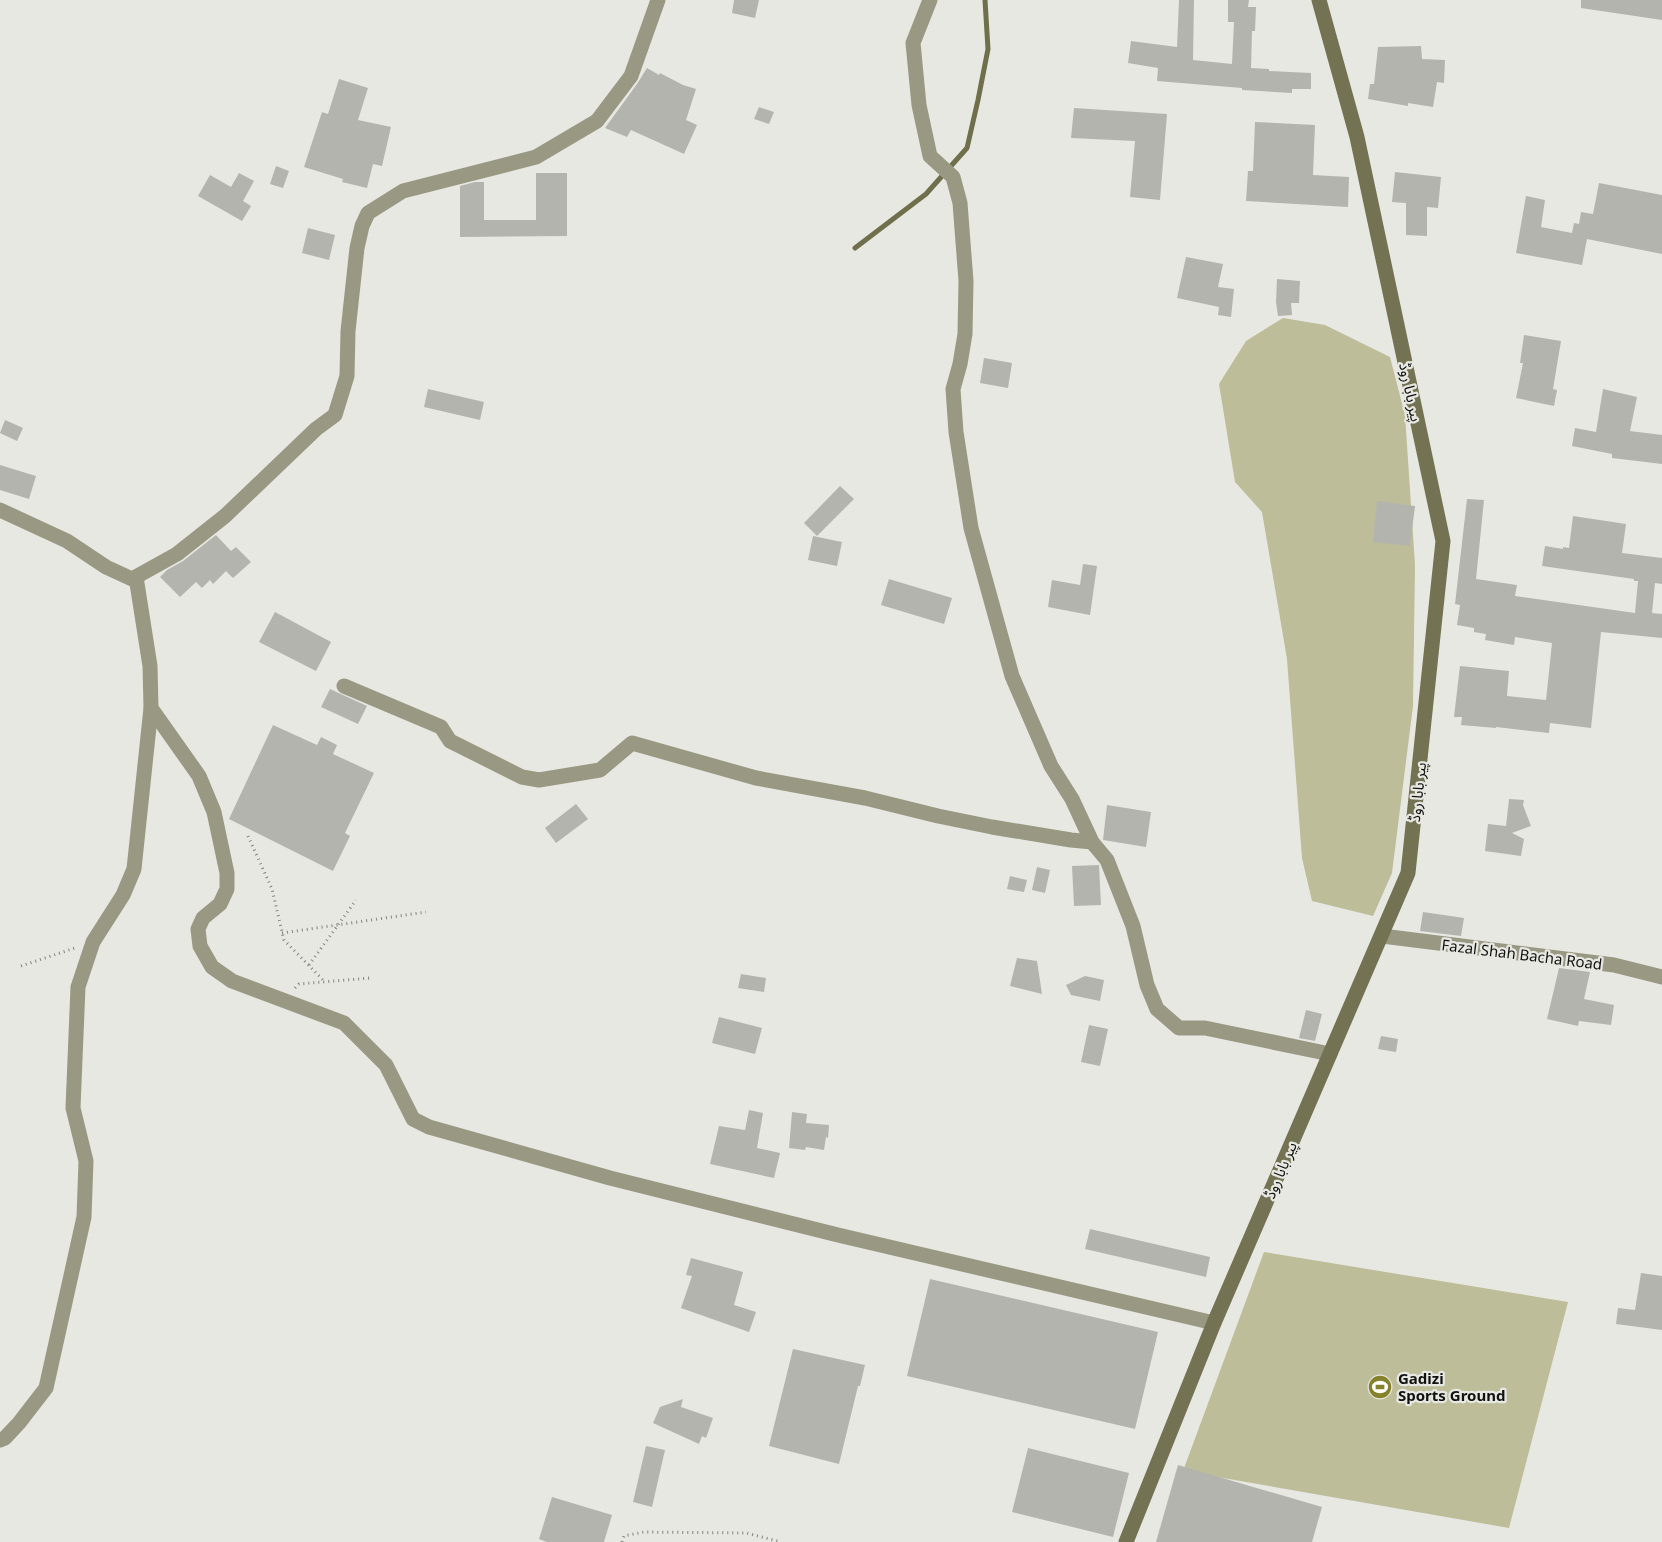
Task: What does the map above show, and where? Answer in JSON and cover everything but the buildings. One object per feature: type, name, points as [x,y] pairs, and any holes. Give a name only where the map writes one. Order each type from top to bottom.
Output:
[{"type":"main road","name":"پیر بابا روڈ","points":[[1126,1542],[1214,1323],[1408,872],[1443,541],[1357,137],[1318,0]]},
{"type":"street","points":[[0,510],[67,541],[106,567],[132,579],[177,554],[225,516],[316,429],[335,415],[347,376],[348,331],[356,248],[368,213],[402,191],[536,157],[596,121],[632,76],[658,0]]},
{"type":"street","points":[[930,0],[913,43],[919,105],[930,156],[954,177],[960,203],[966,280],[966,334],[953,389],[956,432],[971,528],[1012,676],[1051,766],[1072,799],[1092,842],[1107,860],[1134,926],[1147,985],[1157,1009],[1179,1028],[1205,1028],[1330,1054]]},
{"type":"street","points":[[0,1440],[5,1438],[19,1423],[46,1388],[84,1217],[86,1161],[73,1108],[78,987],[93,942],[123,895],[134,869],[150,708],[150,666],[136,577]]},
{"type":"street","points":[[344,686],[441,727],[450,741],[522,776],[539,780],[600,770],[632,743],[756,778],[865,798],[992,827],[1092,842]]},
{"type":"street","points":[[150,708],[199,776],[214,812],[227,873],[227,889],[220,904],[203,918],[198,929],[200,946],[212,967],[232,981],[344,1023],[386,1065],[413,1119],[428,1127],[610,1178],[838,1235],[1214,1323]]},
{"type":"street","name":"Fazal Shah Bacha Road","points":[[1382,936],[1614,965],[1662,977]]},
{"type":"path","points":[[248,836],[272,889],[284,940],[325,982]]},
{"type":"path","points":[[309,965],[356,900]]},
{"type":"path","points":[[282,933],[426,912]]},
{"type":"path","points":[[21,966],[93,942]]},
{"type":"path","points":[[282,1000],[300,984],[370,978]]},
{"type":"path","points":[[622,1542],[624,1536],[644,1532],[746,1533],[780,1542]]},
{"type":"green space","points":[[1283,318],[1325,325],[1390,357],[1405,415],[1415,565],[1413,706],[1392,873],[1373,916],[1312,901],[1302,858],[1287,659],[1262,512],[1235,482],[1219,384],[1246,341]]},
{"type":"green space","name":"Gadizi Sports Ground","points":[[1264,1252],[1568,1302],[1509,1528],[1183,1471]]},
{"type":"waterway","points":[[855,248],[926,194],[967,148],[988,49],[985,0]]},
{"type":"place","name":"Gadizi Sports Ground","points":[[1380,1387]]}]
